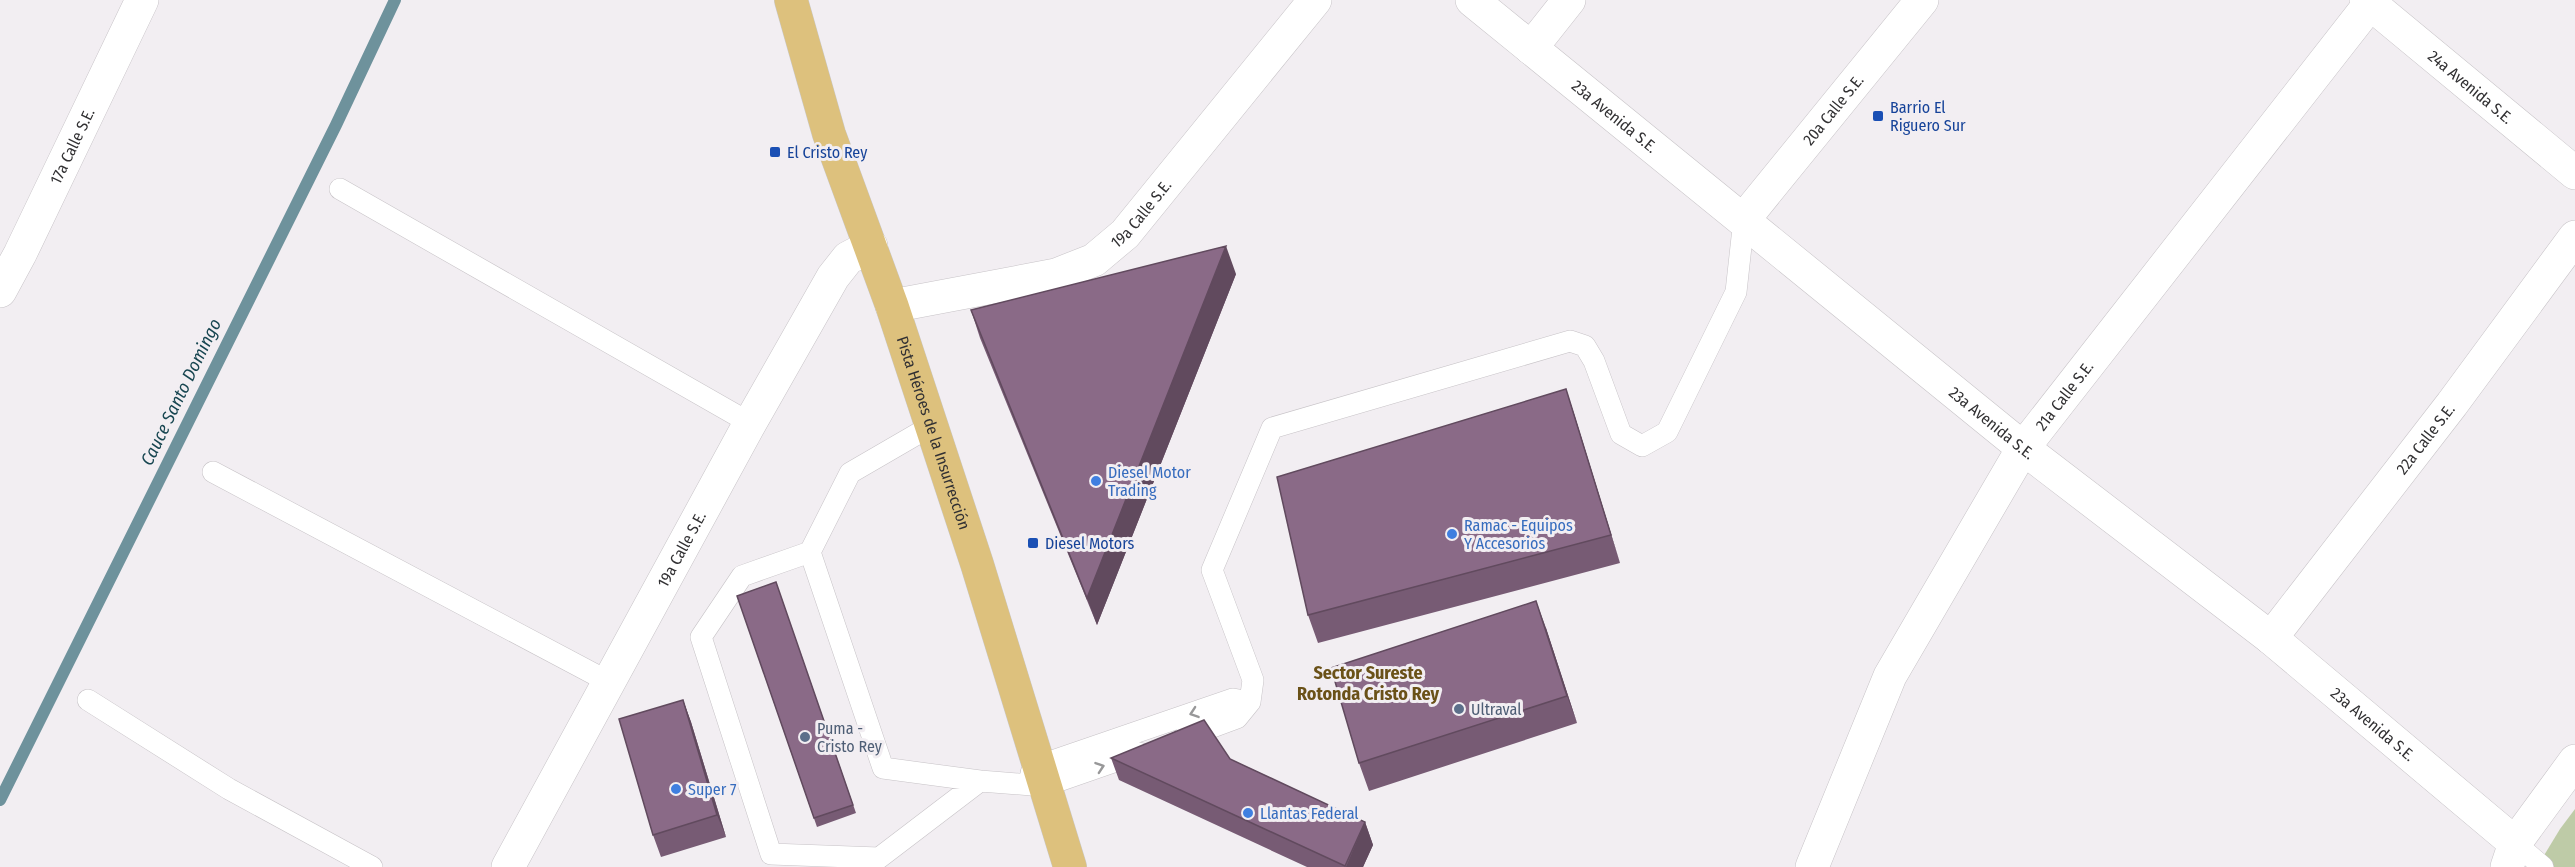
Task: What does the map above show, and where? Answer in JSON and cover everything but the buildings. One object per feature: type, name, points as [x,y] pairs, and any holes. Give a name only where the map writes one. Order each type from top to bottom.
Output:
[{"type":"main road","name":"Pista Héroes de la Insurrección","points":[[790,0],[829,134],[892,306],[976,564],[1034,779],[1070,867]]},
{"type":"street","name":"17a Calle S.E.","points":[[0,291],[10,245],[142,0]]},
{"type":"street","name":"19a Calle S.E.","points":[[892,306],[1058,287],[1125,234],[1315,0]]},
{"type":"street","name":"23a Avenida S.E.","points":[[1472,0],[2023,448],[2271,638],[2511,855]]},
{"type":"street","points":[[1531,48],[1569,0]]},
{"type":"street","name":"20a Calle S.E.","points":[[1744,219],[1922,0]]},
{"type":"street","name":"24a Avenida S.E.","points":[[2370,1],[2575,173]]},
{"type":"street","name":"21a Calle S.E.","points":[[1812,867],[1890,676],[2023,448],[2370,1]]},
{"type":"street","name":"22a Calle S.E.","points":[[2271,638],[2452,404],[2575,237]]},
{"type":"street","name":"19a Calle S.E.","points":[[508,867],[750,423],[833,278],[848,258],[871,246]]},
{"type":"street","points":[[2511,855],[2575,761]]},
{"type":"lane","points":[[340,189],[750,423]]},
{"type":"lane","points":[[810,552],[883,768],[980,781],[1034,779],[1237,718],[1250,702],[1253,680],[1212,570],[1272,428],[1570,341],[1585,346],[1594,361],[1621,434],[1642,446],[1667,432],[1736,292],[1744,219]]},
{"type":"lane","points":[[931,426],[850,473],[810,552],[742,576],[701,637],[771,854],[879,858],[980,781]]},
{"type":"lane","points":[[213,472],[609,682]]},
{"type":"lane","points":[[88,700],[229,789],[372,867]]},
{"type":"lane","points":[[2511,855],[2543,867]]},
{"type":"green space","points":[[2575,809],[2575,867],[2537,867],[2560,829]]},
{"type":"waterway","name":"Cauce Santo Domingo","points":[[0,800],[336,125],[395,0]]},
{"type":"place","name":"Barrio El Riguero Sur","points":[[1878,116]]},
{"type":"place","name":"El Cristo Rey","points":[[775,152]]},
{"type":"place","name":"Diesel Motor Trading","points":[[1096,481]]},
{"type":"place","name":"Ramac - Equipos Y Accesorios","points":[[1452,534]]},
{"type":"place","name":"Diesel Motors","points":[[1033,543]]},
{"type":"place","name":"Ultraval","points":[[1459,709]]},
{"type":"place","name":"Puma - Cristo Rey","points":[[805,737]]},
{"type":"place","name":"Super 7","points":[[676,789]]},
{"type":"place","name":"Llantas Federal","points":[[1248,813]]},
{"type":"district","name":"Sector Sureste Rotonda Cristo Rey","points":[[1368,683]]}]
